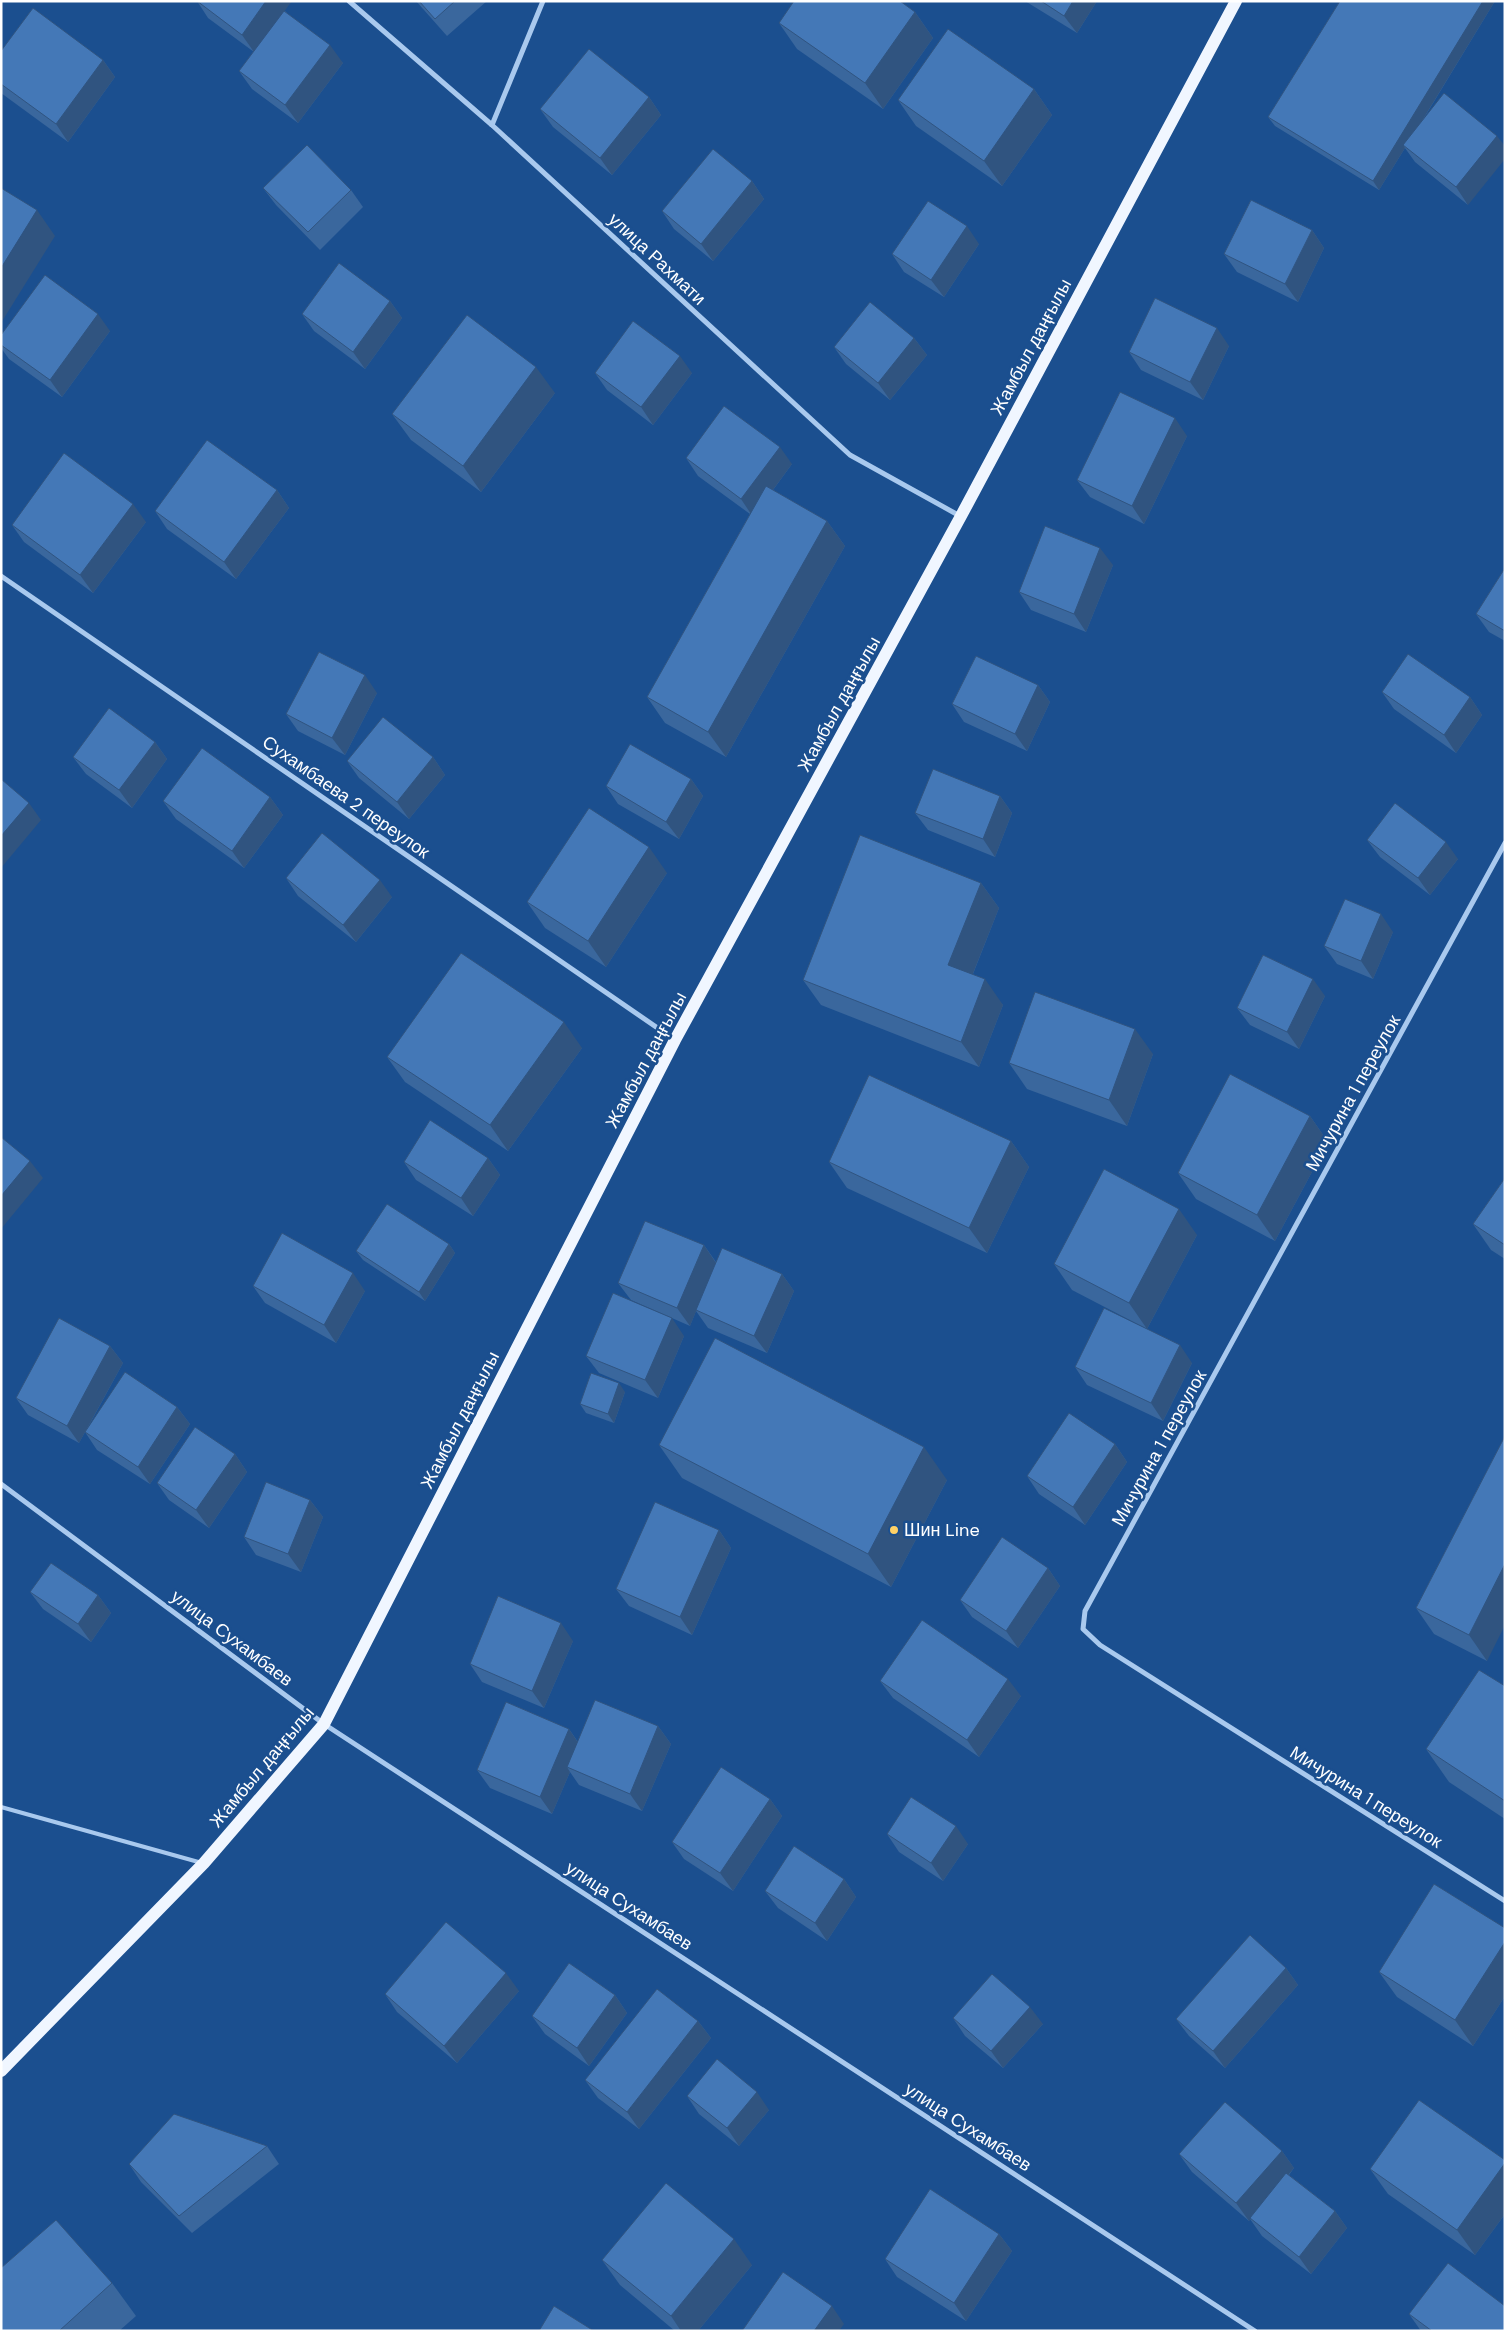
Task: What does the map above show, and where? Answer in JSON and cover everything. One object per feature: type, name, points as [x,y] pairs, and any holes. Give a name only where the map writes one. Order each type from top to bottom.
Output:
[{"type":"main road","name":"Жамбыл даңғылы","points":[[1,2071],[204,1863],[324,1724],[675,1040],[961,516],[1236,1]]},
{"type":"street","name":"улица Рахмати","points":[[348,1],[492,126],[850,455],[961,516]]},
{"type":"street","points":[[492,126],[543,1]]},
{"type":"street","name":"Сухамбаева 2 переулок","points":[[1,576],[675,1040]]},
{"type":"street","name":"Мичурина 1 переулок","points":[[1505,843],[1085,1611],[1083,1629],[1100,1645],[1505,1900]]},
{"type":"street","name":"улица Сухамбаев","points":[[1,1484],[324,1724],[1255,2331]]},
{"type":"lane","points":[[1,1807],[204,1863]]},
{"type":"building","points":[[197,1],[266,1],[242,35]]},
{"type":"building","points":[[419,1],[455,1],[435,19]]},
{"type":"building","points":[[794,1],[900,1],[915,12],[865,83],[779,23]]},
{"type":"building","points":[[1041,1],[1073,1],[1064,16]]},
{"type":"building","points":[[1340,1],[1483,1],[1373,181],[1268,117]]},
{"type":"building","points":[[33,8],[103,60],[56,124],[1,84],[1,51]]},
{"type":"building","points":[[284,11],[330,45],[285,105],[239,71]]},
{"type":"building","points":[[948,29],[1034,89],[984,161],[898,100]]},
{"type":"building","points":[[589,49],[649,97],[600,158],[540,109]]},
{"type":"building","points":[[1444,93],[1497,136],[1456,187],[1403,145]]},
{"type":"building","points":[[307,145],[351,190],[308,232],[263,188]]},
{"type":"building","points":[[713,149],[752,181],[701,244],[662,211]]},
{"type":"building","points":[[1,188],[37,210],[1,268]]},
{"type":"building","points":[[1251,200],[1312,230],[1285,284],[1224,254]]},
{"type":"building","points":[[928,201],[967,226],[931,280],[892,254]]},
{"type":"building","points":[[339,263],[390,301],[353,352],[302,314]]},
{"type":"building","points":[[45,275],[98,314],[50,380],[1,345],[1,335]]},
{"type":"building","points":[[1155,298],[1217,328],[1190,382],[1129,352]]},
{"type":"building","points":[[870,302],[914,338],[878,383],[834,347]]},
{"type":"building","points":[[467,315],[536,367],[463,466],[392,414]]},
{"type":"building","points":[[633,321],[680,356],[641,407],[595,373]]},
{"type":"building","points":[[1120,392],[1175,418],[1132,506],[1077,480]]},
{"type":"building","points":[[724,406],[780,447],[741,499],[686,458]]},
{"type":"building","points":[[207,440],[277,490],[224,562],[155,511]]},
{"type":"building","points":[[64,453],[133,504],[80,575],[12,525]]},
{"type":"building","points":[[766,486],[827,521],[708,732],[647,697]]},
{"type":"building","points":[[1045,526],[1100,548],[1074,614],[1019,592]]},
{"type":"building","points":[[1505,568],[1505,631],[1476,614]]},
{"type":"building","points":[[319,652],[365,675],[332,738],[286,714]]},
{"type":"building","points":[[1408,654],[1470,697],[1444,735],[1382,692]]},
{"type":"building","points":[[976,656],[1038,685],[1015,734],[952,704]]},
{"type":"building","points":[[109,708],[155,742],[119,790],[73,757]]},
{"type":"building","points":[[383,717],[433,757],[397,802],[347,761]]},
{"type":"building","points":[[630,744],[691,779],[666,822],[606,786]]},
{"type":"building","points":[[202,748],[270,797],[232,851],[163,801]]},
{"type":"building","points":[[933,769],[1000,796],[983,839],[915,813]]},
{"type":"building","points":[[1,779],[29,803],[1,836]]},
{"type":"building","points":[[1395,803],[1446,842],[1418,878],[1367,840]]},
{"type":"building","points":[[589,808],[649,847],[588,941],[527,902]]},
{"type":"building","points":[[322,833],[380,880],[343,925],[286,878]]},
{"type":"building","points":[[860,835],[981,883],[948,965],[985,979],[961,1042],[803,980]]},
{"type":"building","points":[[1345,899],[1381,914],[1361,961],[1324,946]]},
{"type":"building","points":[[461,953],[564,1022],[490,1125],[387,1057]]},
{"type":"building","points":[[1263,955],[1313,979],[1287,1032],[1237,1008]]},
{"type":"building","points":[[1035,992],[1135,1029],[1109,1100],[1009,1063]]},
{"type":"building","points":[[1230,1074],[1310,1116],[1257,1215],[1178,1173]]},
{"type":"building","points":[[869,1075],[1011,1141],[969,1228],[829,1162]]},
{"type":"building","points":[[430,1120],[488,1158],[461,1198],[404,1162]]},
{"type":"building","points":[[1,1137],[30,1161],[1,1196]]},
{"type":"building","points":[[1104,1169],[1179,1209],[1129,1303],[1054,1264]]},
{"type":"building","points":[[1505,1178],[1505,1245],[1473,1224]]},
{"type":"building","points":[[387,1204],[449,1244],[419,1292],[356,1251]]},
{"type":"building","points":[[645,1221],[704,1245],[677,1308],[618,1283]]},
{"type":"building","points":[[282,1233],[353,1273],[324,1325],[253,1286]]},
{"type":"building","points":[[722,1248],[782,1274],[754,1336],[696,1310]]},
{"type":"building","points":[[613,1293],[672,1318],[645,1380],[586,1356]]},
{"type":"building","points":[[1104,1308],[1180,1345],[1151,1403],[1075,1367]]},
{"type":"building","points":[[59,1318],[110,1346],[67,1426],[16,1398]]},
{"type":"building","points":[[715,1338],[924,1447],[868,1554],[659,1445]]},
{"type":"building","points":[[125,1372],[177,1407],[138,1467],[85,1432]]},
{"type":"building","points":[[591,1373],[619,1383],[608,1414],[580,1404]]},
{"type":"building","points":[[1069,1413],[1115,1444],[1073,1507],[1027,1476]]},
{"type":"building","points":[[195,1427],[235,1454],[196,1510],[157,1483]]},
{"type":"building","points":[[1505,1436],[1505,1564],[1469,1635],[1416,1608]]},
{"type":"building","points":[[266,1482],[310,1500],[288,1554],[244,1537]]},
{"type":"building","points":[[655,1502],[719,1530],[680,1617],[616,1589]]},
{"type":"building","points":[[1002,1537],[1048,1568],[1006,1631],[960,1600]]},
{"type":"building","points":[[51,1563],[98,1595],[78,1624],[30,1592]]},
{"type":"building","points":[[498,1596],[561,1623],[532,1691],[470,1664]]},
{"type":"building","points":[[922,1620],[1008,1679],[967,1740],[880,1681]]},
{"type":"building","points":[[1479,1670],[1505,1686],[1505,1801],[1426,1749]]},
{"type":"building","points":[[595,1700],[658,1726],[630,1794],[567,1767]]},
{"type":"building","points":[[506,1702],[569,1729],[540,1797],[477,1770]]},
{"type":"building","points":[[721,1767],[770,1799],[720,1873],[672,1842]]},
{"type":"building","points":[[911,1797],[956,1826],[931,1863],[887,1834]]},
{"type":"building","points":[[794,1846],[844,1879],[815,1923],[765,1891]]},
{"type":"building","points":[[1434,1884],[1505,1928],[1505,1942],[1455,2020],[1379,1972]]},
{"type":"building","points":[[446,1922],[506,1973],[444,2046],[385,1994]]},
{"type":"building","points":[[1250,1935],[1286,1968],[1213,2051],[1176,2019]]},
{"type":"building","points":[[569,1963],[615,1995],[577,2048],[532,2016]]},
{"type":"building","points":[[992,1974],[1030,2007],[991,2051],[953,2018]]},
{"type":"building","points":[[657,1989],[698,2021],[627,2112],[585,2080]]},
{"type":"building","points":[[717,2059],[757,2092],[727,2128],[687,2096]]},
{"type":"building","points":[[1419,2100],[1505,2160],[1505,2163],[1457,2230],[1370,2169]]},
{"type":"building","points":[[1225,2102],[1282,2151],[1236,2203],[1179,2154]]},
{"type":"building","points":[[174,2114],[267,2146],[179,2216],[129,2164]]},
{"type":"building","points":[[1286,2173],[1335,2211],[1299,2257],[1250,2218]]},
{"type":"building","points":[[666,2183],[734,2239],[671,2316],[602,2260]]},
{"type":"building","points":[[930,2189],[999,2234],[954,2303],[885,2259]]},
{"type":"building","points":[[56,2220],[112,2283],[59,2331],[1,2331],[1,2268]]},
{"type":"building","points":[[1448,2263],[1505,2306],[1505,2331],[1432,2331],[1409,2314]]},
{"type":"building","points":[[783,2272],[832,2306],[814,2331],[742,2331]]},
{"type":"building","points":[[554,2306],[594,2331],[539,2331]]},
{"type":"place","name":"Шин Line","points":[[894,1530]]}]
